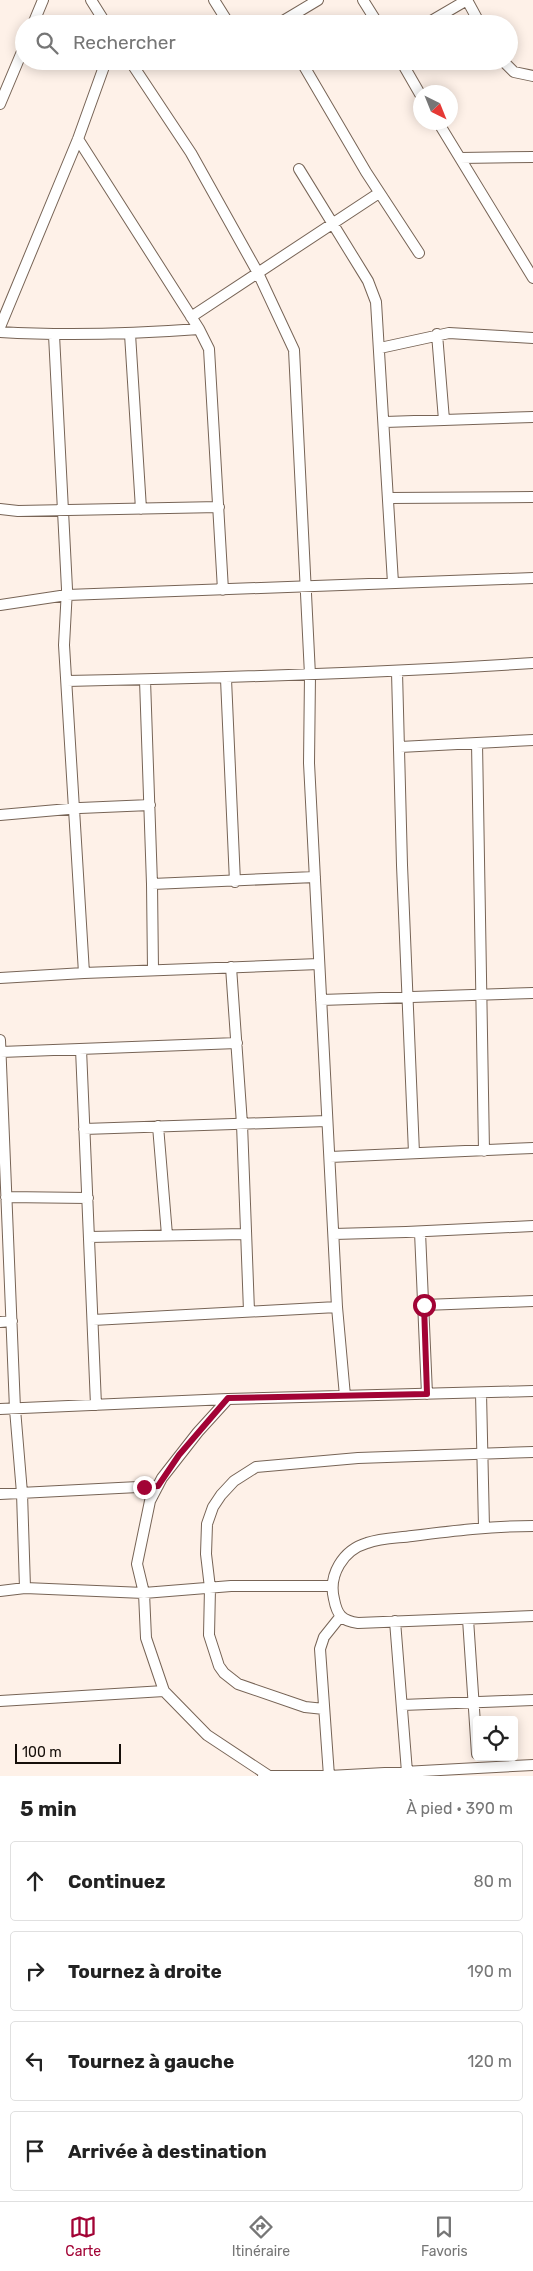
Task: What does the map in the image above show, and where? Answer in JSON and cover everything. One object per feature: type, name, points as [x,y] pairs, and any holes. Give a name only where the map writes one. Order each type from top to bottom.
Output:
[{"type":"street","points":[[37,15],[43,0]]},
{"type":"street","points":[[92,0],[101,15]]},
{"type":"street","points":[[214,0],[223,15]]},
{"type":"street","points":[[294,15],[318,0]]},
{"type":"street","points":[[363,0],[372,15]]},
{"type":"street","points":[[441,15],[467,0],[475,15]]},
{"type":"street","points":[[0,104],[15,68]]},
{"type":"street","points":[[0,327],[78,139],[103,70]]},
{"type":"street","points":[[136,70],[190,153],[258,273],[294,350],[310,675],[309,763],[337,1307],[345,1396]]},
{"type":"street","points":[[306,70],[379,193],[419,253]]},
{"type":"street","points":[[406,70],[415,85]]},
{"type":"street","points":[[512,70],[533,76]]},
{"type":"street","points":[[443,130],[533,278]]},
{"type":"street","points":[[78,139],[191,316],[209,349],[223,590]]},
{"type":"street","points":[[460,158],[533,157]]},
{"type":"street","points":[[299,169],[372,290],[376,302],[393,582]]},
{"type":"street","points":[[191,316],[379,193]]},
{"type":"street","points":[[0,332],[54,335],[130,334],[199,329]]},
{"type":"street","points":[[380,348],[437,334],[461,332],[533,338]]},
{"type":"street","points":[[130,334],[141,510]]},
{"type":"street","points":[[437,334],[444,420]]},
{"type":"street","points":[[54,335],[67,595],[63,627],[72,809],[84,973]]},
{"type":"street","points":[[384,422],[533,417]]},
{"type":"street","points":[[388,498],[533,497]]},
{"type":"street","points":[[0,509],[18,511],[62,509],[141,510],[219,506]]},
{"type":"street","points":[[0,605],[67,595],[533,578]]},
{"type":"street","points":[[66,681],[226,679],[397,672],[533,663]]},
{"type":"street","points":[[397,672],[414,1153]]},
{"type":"street","points":[[226,679],[235,882]]},
{"type":"street","points":[[144,680],[150,805],[153,970]]},
{"type":"street","points":[[400,746],[533,740]]},
{"type":"street","points":[[477,743],[484,1151]]},
{"type":"street","points":[[0,815],[150,805]]},
{"type":"street","points":[[152,884],[315,878]]},
{"type":"street","points":[[0,978],[319,964]]},
{"type":"street","points":[[231,968],[242,1124],[249,1311]]},
{"type":"street","points":[[321,1000],[533,993]]},
{"type":"street","points":[[0,1040],[15,1409],[22,1493],[25,1588]]},
{"type":"street","points":[[1,1052],[236,1044]]},
{"type":"street","points":[[81,1050],[96,1404]]},
{"type":"street","points":[[84,1129],[327,1121]]},
{"type":"street","points":[[158,1126],[167,1235]]},
{"type":"street","points":[[330,1157],[533,1148]]},
{"type":"street","points":[[6,1197],[88,1198]]},
{"type":"street","points":[[334,1234],[533,1226]]},
{"type":"street","points":[[420,1232],[427,1394]]},
{"type":"street","points":[[89,1237],[245,1234]]},
{"type":"street","points":[[424,1305],[533,1301]]},
{"type":"street","points":[[93,1320],[337,1307]]},
{"type":"street","points":[[0,1322],[12,1322]]},
{"type":"street","points":[[0,1410],[228,1398],[533,1391]]},
{"type":"street","points":[[481,1393],[484,1527]]},
{"type":"street","points":[[228,1398],[179,1455],[158,1486],[150,1501],[137,1564],[144,1593],[146,1638],[164,1691],[207,1735],[268,1776]]},
{"type":"street","points":[[324,1708],[305,1707],[238,1684],[224,1673],[215,1655],[209,1635],[210,1588],[206,1554],[206,1529],[209,1515],[221,1495],[234,1481],[256,1467],[358,1458],[533,1452]]},
{"type":"street","points":[[0,1494],[158,1486]]},
{"type":"street","points":[[533,1526],[484,1527],[366,1543],[348,1553],[340,1562],[335,1572],[332,1586],[340,1617],[348,1622],[533,1616]]},
{"type":"street","points":[[0,1591],[25,1588],[144,1593],[230,1586],[332,1586]]},
{"type":"street","points":[[329,1776],[320,1650],[324,1637],[340,1617]]},
{"type":"street","points":[[468,1619],[475,1716]]},
{"type":"street","points":[[395,1621],[407,1772]]},
{"type":"street","points":[[0,1701],[164,1691]]},
{"type":"street","points":[[402,1705],[533,1700]]},
{"type":"street","points":[[259,1776],[329,1776],[407,1772],[446,1773],[475,1761]]},
{"type":"street","points":[[488,1761],[533,1765]]},
{"type":"route","points":[[144,1487],[158,1486],[170,1466],[228,1398],[427,1394],[424,1305]]}]
